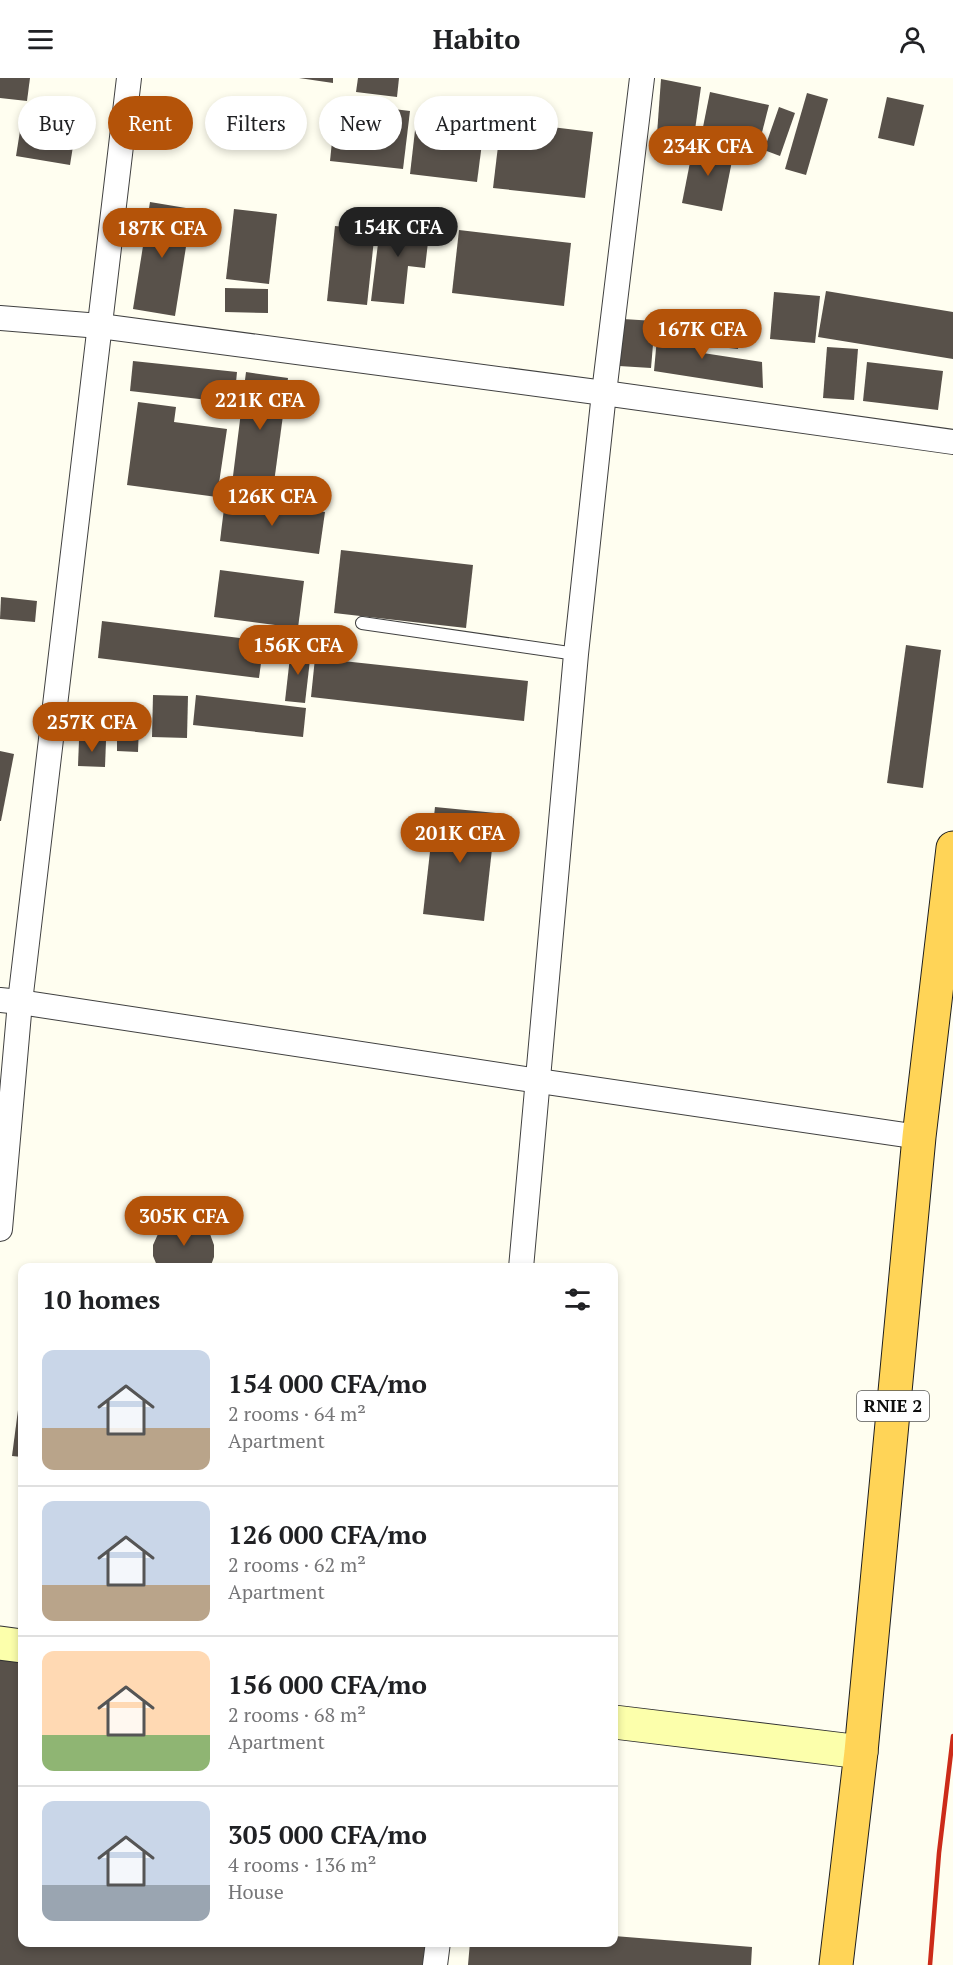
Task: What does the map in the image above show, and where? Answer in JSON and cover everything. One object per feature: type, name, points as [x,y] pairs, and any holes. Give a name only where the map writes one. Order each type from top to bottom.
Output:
[{"type":"highway","name":"RNIE 2","points":[[836,1965],[861,1752],[919,1137],[953,848]]},
{"type":"main road","points":[[0,1643],[18,1645]]},
{"type":"main road","points":[[618,1722],[861,1752]]},
{"type":"street","points":[[0,1229],[10,1001],[100,326],[129,78]]},
{"type":"street","points":[[521,1263],[576,654],[604,393],[642,78]]},
{"type":"street","points":[[0,318],[100,326],[953,442]]},
{"type":"street","points":[[10,1001],[919,1137]]},
{"type":"street","points":[[435,1965],[437,1947]]},
{"type":"lane","points":[[362,623],[576,654]]},
{"type":"building","points":[[0,78],[30,78],[28,96],[18,96],[18,100],[0,98]]},
{"type":"building","points":[[299,78],[333,78],[333,83]]},
{"type":"building","points":[[358,78],[399,78],[397,96],[356,92]]},
{"type":"building","points":[[661,79],[701,87],[694,137],[657,134]]},
{"type":"building","points":[[710,92],[769,105],[757,152],[701,137]]},
{"type":"building","points":[[807,93],[828,99],[806,175],[785,169]]},
{"type":"building","points":[[887,97],[924,105],[914,146],[878,138]]},
{"type":"building","points":[[779,107],[795,113],[780,156],[764,150]]},
{"type":"building","points":[[402,110],[410,111],[403,169],[330,161],[331,150],[402,150]]},
{"type":"building","points":[[558,128],[593,132],[585,198],[493,188],[498,150],[558,150]]},
{"type":"building","points":[[414,139],[414,150],[481,150],[477,182],[410,174]]},
{"type":"building","points":[[694,142],[734,151],[722,211],[682,203]]},
{"type":"building","points":[[18,144],[18,150],[72,150],[70,165],[16,156]]},
{"type":"building","points":[[150,202],[192,209],[175,316],[133,309]]},
{"type":"building","points":[[234,209],[277,214],[269,284],[226,279]]},
{"type":"building","points":[[381,219],[430,225],[425,268],[408,266],[404,304],[371,301]]},
{"type":"building","points":[[335,226],[375,230],[367,305],[327,301]]},
{"type":"building","points":[[459,230],[571,243],[564,306],[452,293]]},
{"type":"building","points":[[225,288],[268,289],[268,313],[225,312]]},
{"type":"building","points":[[826,291],[953,312],[953,359],[818,337]]},
{"type":"building","points":[[774,292],[820,296],[815,343],[770,339]]},
{"type":"building","points":[[713,312],[742,315],[738,349],[710,346]]},
{"type":"building","points":[[623,319],[655,321],[651,368],[619,366]]},
{"type":"building","points":[[658,327],[703,333],[703,353],[762,362],[763,388],[654,371]]},
{"type":"building","points":[[827,347],[858,349],[854,400],[823,398]]},
{"type":"building","points":[[133,361],[237,372],[234,403],[130,391]]},
{"type":"building","points":[[867,362],[943,371],[938,410],[863,401]]},
{"type":"building","points":[[246,372],[288,378],[273,490],[232,484]]},
{"type":"building","points":[[138,402],[176,407],[174,422],[227,429],[217,497],[127,485]]},
{"type":"building","points":[[225,500],[325,512],[319,554],[220,541]]},
{"type":"building","points":[[341,550],[473,565],[466,628],[334,613]]},
{"type":"building","points":[[220,570],[304,581],[298,628],[214,617]]},
{"type":"building","points":[[1,597],[37,601],[35,622],[0,619]]},
{"type":"building","points":[[102,621],[264,641],[259,678],[98,658]]},
{"type":"building","points":[[906,645],[941,650],[923,788],[887,783]]},
{"type":"building","points":[[291,648],[311,651],[305,703],[285,701]]},
{"type":"building","points":[[315,658],[528,681],[524,721],[311,697]]},
{"type":"building","points":[[153,695],[188,696],[187,738],[152,737]]},
{"type":"building","points":[[196,695],[306,708],[303,737],[193,725]]},
{"type":"building","points":[[117,725],[139,725],[138,752],[117,751]]},
{"type":"building","points":[[79,740],[106,741],[105,767],[78,766]]},
{"type":"building","points":[[0,751],[14,754],[1,821],[0,821]]},
{"type":"building","points":[[435,807],[496,813],[484,921],[423,914]]},
{"type":"building","points":[[178,1221],[190,1221],[201,1226],[210,1234],[214,1245],[212,1263],[156,1263],[153,1245],[158,1234],[167,1225]]},
{"type":"building","points":[[18,1410],[18,1457],[12,1456]]},
{"type":"building","points":[[0,1658],[18,1660],[18,1947],[428,1947],[426,1965],[0,1965]]},
{"type":"building","points":[[618,1936],[752,1947],[751,1965],[468,1965],[470,1947],[618,1947]]},
{"type":"railway","points":[[930,1965],[939,1853],[953,1736]]}]
